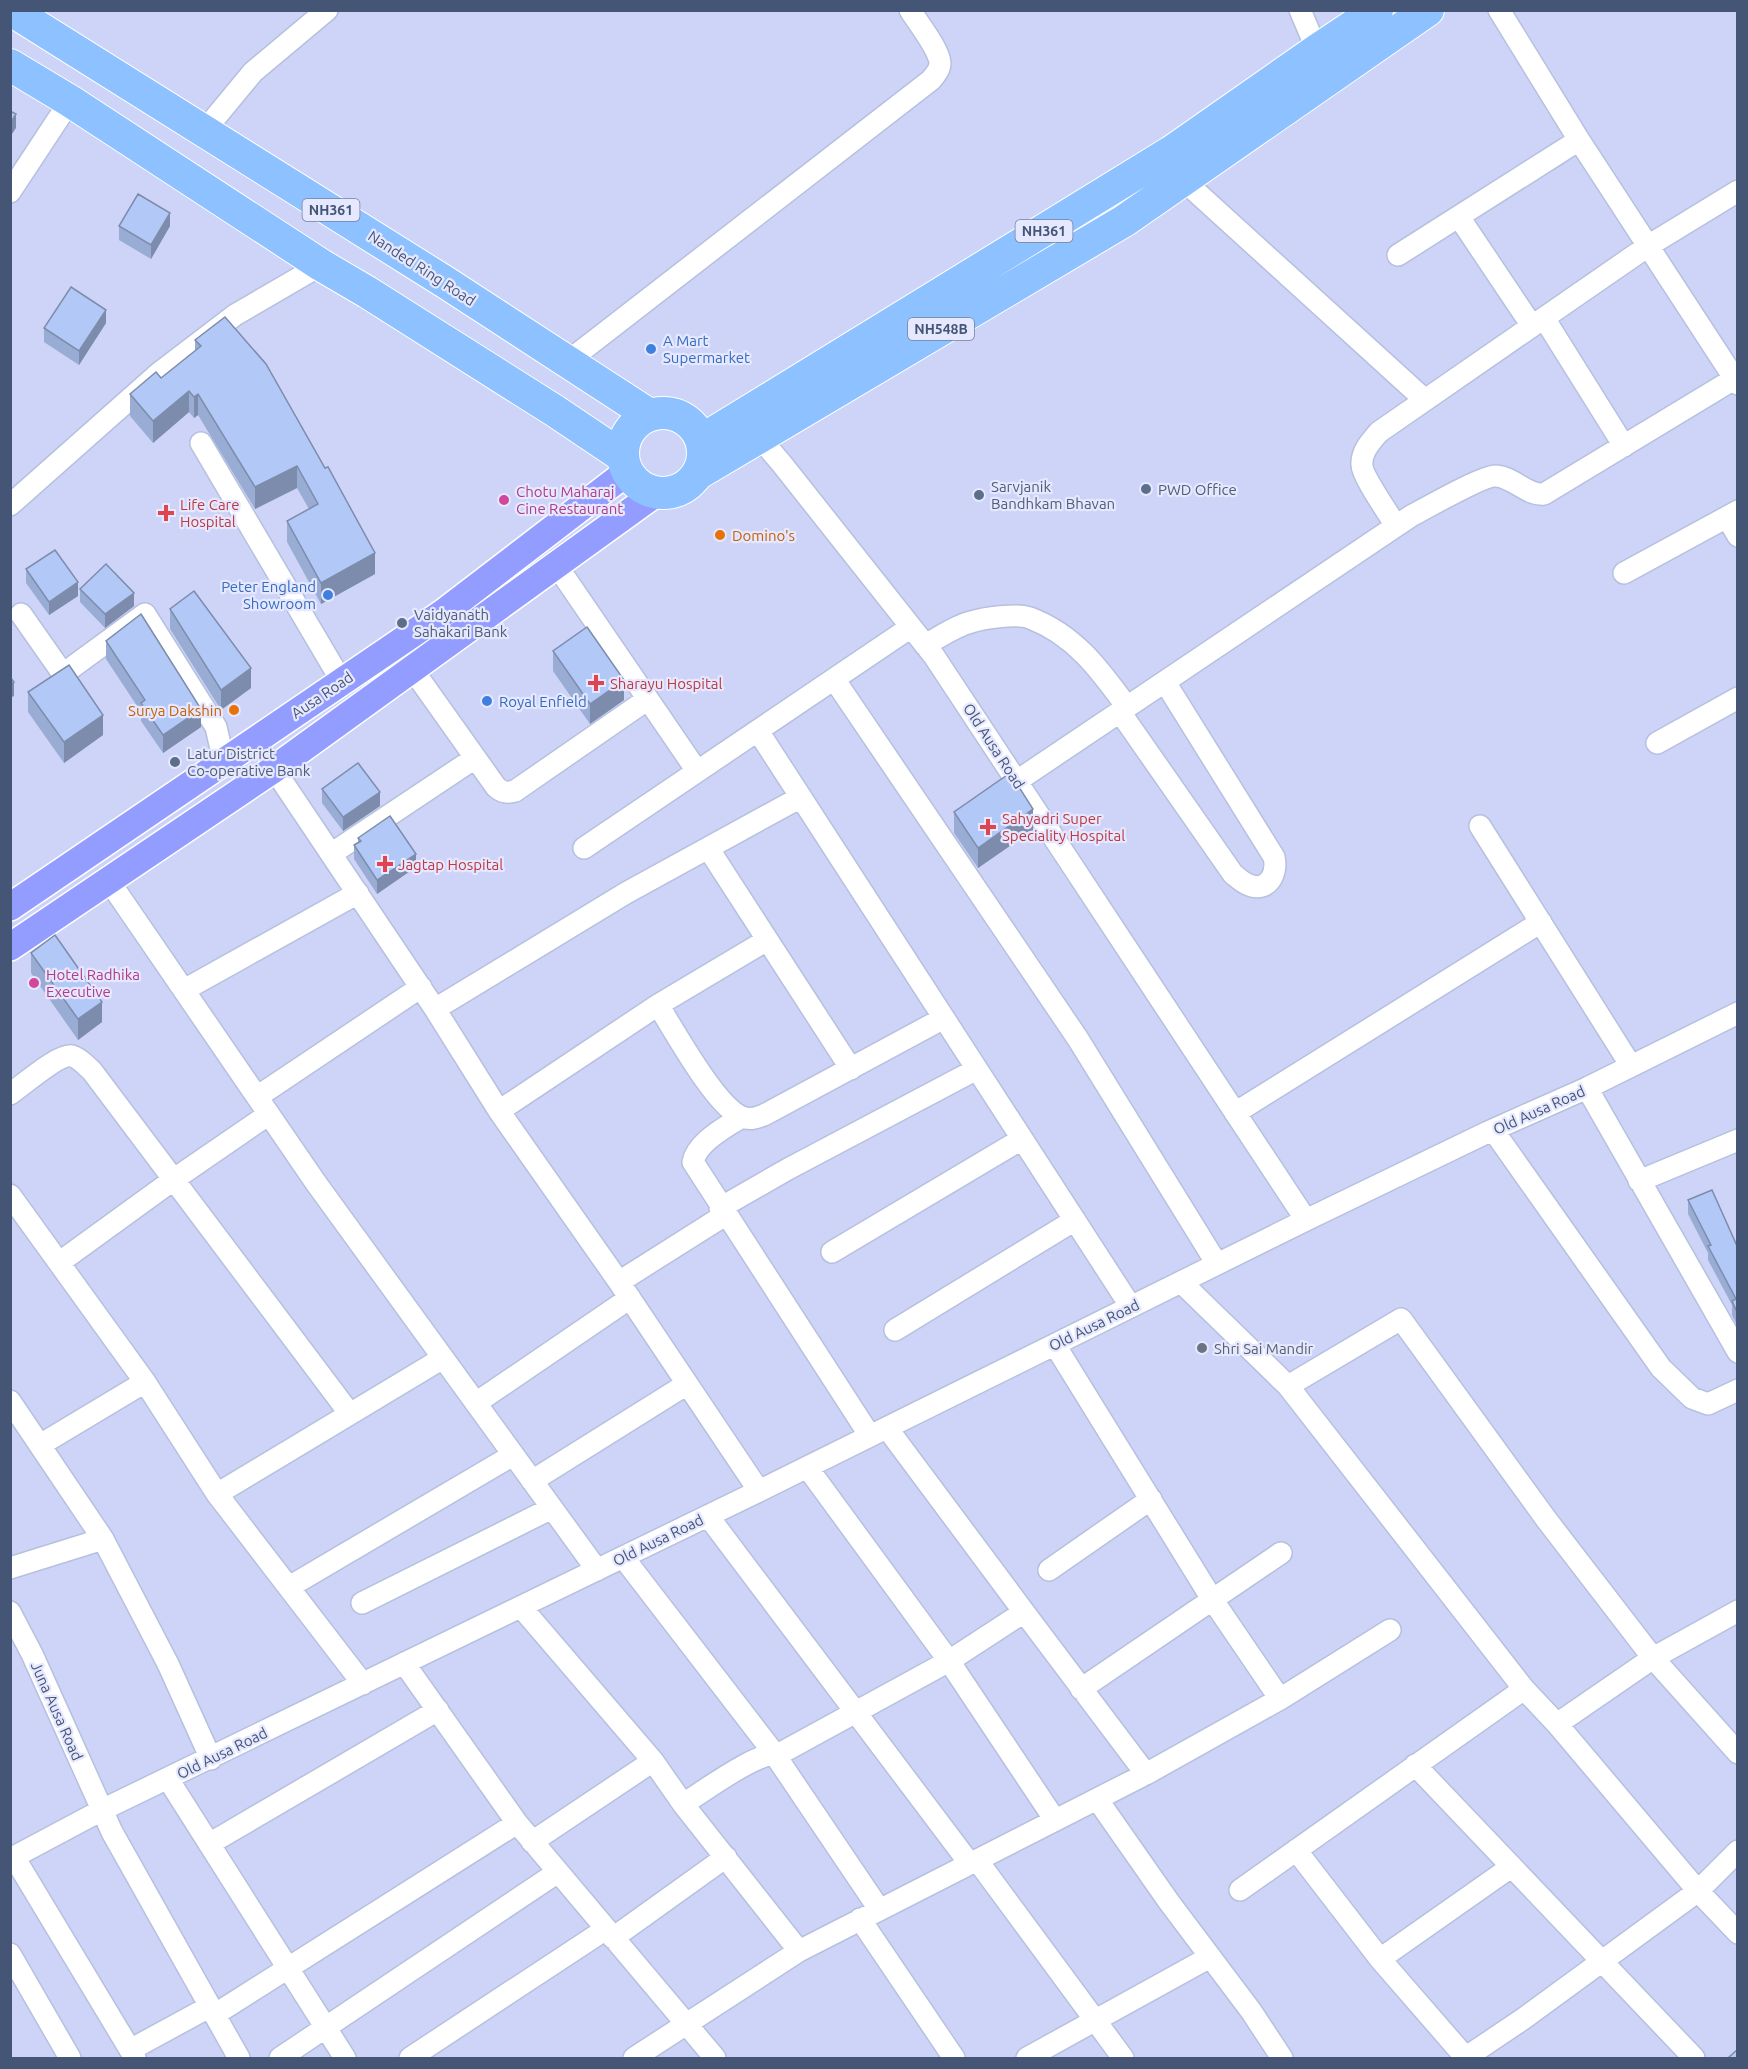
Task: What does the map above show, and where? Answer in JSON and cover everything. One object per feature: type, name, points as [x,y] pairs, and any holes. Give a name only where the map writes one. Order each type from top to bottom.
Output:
[{"type":"highway","name":"Nanded Ring Road","points":[[11,10],[435,275],[648,414]]},
{"type":"highway","name":"NH361","points":[[702,440],[1171,153],[1377,10]]},
{"type":"highway","name":"NH548B","points":[[759,437],[1124,221],[1428,10]]},
{"type":"highway","points":[[10,65],[70,101],[321,265],[496,373],[624,464],[639,486],[656,493],[672,493],[688,486],[699,473],[759,437]]},
{"type":"highway","points":[[624,464],[624,438],[633,424],[648,414],[664,411],[681,415],[702,440],[704,457],[699,473]]},
{"type":"main road","name":"Ausa Road","points":[[10,907],[443,613],[624,464]]},
{"type":"main road","points":[[10,947],[274,769],[656,493]]},
{"type":"street","points":[[205,130],[253,72],[327,10]]},
{"type":"street","points":[[567,362],[931,80],[938,71],[940,63],[936,52],[910,10]]},
{"type":"street","points":[[1300,10],[1317,50]]},
{"type":"street","points":[[1017,782],[1396,526],[1442,500],[1495,476],[1510,480],[1537,495],[1544,494],[1736,382],[1579,140],[1498,10]]},
{"type":"street","points":[[10,192],[70,101]]},
{"type":"street","points":[[1398,255],[1579,140]]},
{"type":"street","points":[[1183,180],[1425,400]]},
{"type":"street","points":[[1396,526],[1361,465],[1365,448],[1379,432],[1648,246],[1737,191]]},
{"type":"street","points":[[1459,217],[1538,322],[1624,446]]},
{"type":"street","points":[[10,505],[159,373],[235,315],[321,265]]},
{"type":"street","name":"Old Ausa Road","points":[[759,437],[925,645],[1306,1220]]},
{"type":"street","points":[[201,443],[342,682]]},
{"type":"street","points":[[1624,573],[1732,514],[1737,536]]},
{"type":"street","points":[[557,566],[697,771]]},
{"type":"street","points":[[21,614],[63,674],[145,614],[216,727],[224,762]]},
{"type":"street","points":[[925,645],[969,622],[997,617],[1028,617],[1067,639],[1094,662],[1224,864],[1242,882],[1251,886],[1268,883],[1274,876],[1276,868],[1274,857],[1165,682]]},
{"type":"street","points":[[584,848],[911,627]]},
{"type":"street","points":[[413,670],[502,792],[515,790],[648,699]]},
{"type":"street","points":[[834,679],[1078,1039],[1217,1264]]},
{"type":"street","points":[[1657,743],[1737,698]]},
{"type":"street","points":[[758,731],[1131,1307]]},
{"type":"street","points":[[331,854],[475,758]]},
{"type":"street","points":[[274,769],[421,987],[500,1111],[759,1491]]},
{"type":"street","points":[[435,1009],[626,893],[801,797]]},
{"type":"street","points":[[1480,826],[1632,1066]]},
{"type":"street","points":[[708,848],[851,1069]]},
{"type":"street","points":[[109,881],[263,1106],[597,1570]]},
{"type":"street","points":[[184,990],[358,893]]},
{"type":"street","points":[[1235,1113],[1541,922]]},
{"type":"street","points":[[500,1111],[658,1005],[767,940]]},
{"type":"street","points":[[60,1262],[173,1180],[263,1106],[421,987]]},
{"type":"street","points":[[658,1005],[713,1090],[730,1110],[741,1117],[751,1119],[764,1115],[944,1018]]},
{"type":"street","name":"Old Ausa Road","points":[[12,1858],[102,1810],[708,1516],[1306,1220],[1493,1130],[1587,1088],[1737,1013]]},
{"type":"street","points":[[10,1094],[60,1058],[72,1056],[92,1071],[350,1414]]},
{"type":"street","points":[[476,1403],[723,1211],[788,1169],[977,1069]]},
{"type":"street","points":[[1587,1088],[1737,1352]]},
{"type":"street","points":[[741,1117],[699,1148],[694,1155],[693,1162],[723,1211],[878,1432],[1024,1612],[1146,1774]]},
{"type":"street","points":[[1493,1130],[1661,1368],[1692,1398],[1708,1404],[1737,1390]]},
{"type":"street","points":[[832,1252],[1022,1139]]},
{"type":"street","points":[[1639,1181],[1737,1140]]},
{"type":"street","points":[[10,1195],[145,1382],[218,1494],[363,1684]]},
{"type":"street","points":[[895,1330],[1075,1220]]},
{"type":"street","points":[[1181,1282],[1288,1386],[1524,1689],[1557,1724],[1698,1891],[1737,1933]]},
{"type":"street","points":[[1288,1386],[1401,1318],[1546,1519],[1653,1658],[1737,1753]]},
{"type":"street","points":[[1055,1345],[1212,1599],[1280,1699]]},
{"type":"street","points":[[218,1494],[443,1358]]},
{"type":"street","points":[[40,1445],[145,1382]]},
{"type":"street","points":[[532,1481],[687,1384]]},
{"type":"street","points":[[10,1401],[103,1539],[168,1664],[211,1759]]},
{"type":"street","points":[[289,1587],[513,1455]]},
{"type":"street","points":[[807,1467],[949,1661],[1055,1820]]},
{"type":"street","points":[[1049,1570],[1151,1499]]},
{"type":"street","points":[[362,1602],[552,1508]]},
{"type":"street","points":[[708,1516],[854,1712],[973,1862],[1123,2058]]},
{"type":"street","points":[[10,1569],[103,1539]]},
{"type":"street","points":[[1081,1689],[1281,1553]]},
{"type":"street","points":[[623,1557],[773,1752],[879,1910]]},
{"type":"street","points":[[521,1607],[653,1761],[683,1804],[799,1951]]},
{"type":"street","points":[[1557,1724],[1653,1658],[1737,1611]]},
{"type":"street","name":"Juna Ausa Road","points":[[10,1612],[32,1654],[102,1810],[239,2058]]},
{"type":"street","points":[[683,1804],[753,1761],[773,1752],[781,1752],[949,1661],[1024,1612]]},
{"type":"street","points":[[634,2058],[799,1951],[1146,1774],[1280,1699],[1390,1630]]},
{"type":"street","points":[[404,1662],[517,1823],[715,2058]]},
{"type":"street","points":[[1240,1890],[1524,1689]]},
{"type":"street","points":[[209,1844],[438,1710]]},
{"type":"street","points":[[532,1842],[653,1761]]},
{"type":"street","points":[[1415,1765],[1694,2058]]},
{"type":"street","points":[[168,1779],[345,2058]]},
{"type":"street","points":[[1097,1799],[1168,1902],[1251,2011],[1282,2058]]},
{"type":"street","points":[[12,1858],[133,2054],[287,1968],[517,1823]]},
{"type":"street","points":[[1296,1850],[1380,1959],[1466,2058],[1698,1891],[1737,1851]]},
{"type":"street","points":[[410,2058],[726,1857]]},
{"type":"street","points":[[1380,1959],[1511,1867]]},
{"type":"street","points":[[280,2058],[558,1872]]},
{"type":"street","points":[[860,1919],[954,2058]]},
{"type":"street","points":[[10,1954],[70,2058]]},
{"type":"street","points":[[1027,2058],[1210,1957]]},
{"type":"shaded area","points":[[11,11],[1737,11],[1737,2058],[11,2058]]},
{"type":"building","points":[[10,111],[16,114],[10,124]]},
{"type":"building","points":[[138,194],[170,213],[151,245],[119,226]]},
{"type":"building","points":[[71,287],[106,310],[79,351],[44,328]]},
{"type":"building","points":[[225,317],[266,364],[325,468],[328,467],[375,553],[321,583],[287,521],[318,504],[297,466],[255,487],[198,394],[194,397],[189,391],[153,421],[130,394],[156,372],[161,378],[201,346],[195,340]]},
{"type":"building","points":[[55,550],[78,582],[49,602],[26,569]]},
{"type":"building","points":[[106,564],[134,593],[105,614],[80,589]]},
{"type":"building","points":[[194,591],[251,668],[221,690],[170,609]]},
{"type":"building","points":[[141,614],[201,709],[163,735],[141,703],[145,700],[106,641]]},
{"type":"building","points":[[587,627],[624,680],[590,704],[553,651]]},
{"type":"building","points":[[69,665],[103,715],[64,742],[28,692]]},
{"type":"building","points":[[358,763],[380,792],[343,817],[322,789]]},
{"type":"building","points":[[1010,773],[1033,809],[978,848],[954,812]]},
{"type":"building","points":[[390,816],[416,854],[377,880],[354,845],[361,841],[358,838]]},
{"type":"building","points":[[55,935],[102,1002],[78,1019],[31,953]]},
{"type":"building","points":[[1712,1190],[1737,1246],[1737,1312],[1732,1301],[1736,1299],[1708,1246],[1711,1245],[1688,1200]]},
{"type":"building","points":[[1737,2050],[1737,2058],[1728,2058]]},
{"type":"place","name":"A Mart Supermarket","points":[[651,349]]},
{"type":"place","name":"PWD Office","points":[[1146,489]]},
{"type":"place","name":"Sarvjanik Bandhkam Bhavan","points":[[979,495]]},
{"type":"place","name":"Chotu Maharaj Cine Restaurant","points":[[504,500]]},
{"type":"place","name":"Life Care Hospital","points":[[166,513]]},
{"type":"place","name":"Domino's","points":[[720,535]]},
{"type":"place","name":"Peter England Showroom","points":[[328,595]]},
{"type":"place","name":"Vaidyanath Sahakari Bank","points":[[402,623]]},
{"type":"place","name":"Sharayu Hospital","points":[[596,683]]},
{"type":"place","name":"Royal Enfield","points":[[487,701]]},
{"type":"place","name":"Surya Dakshin","points":[[234,710]]},
{"type":"place","name":"Latur District Co-operative Bank","points":[[175,762]]},
{"type":"place","name":"Sahyadri Super Speciality Hospital","points":[[988,827]]},
{"type":"place","name":"Jagtap Hospital","points":[[385,864]]},
{"type":"place","name":"Hotel Radhika Executive","points":[[34,983]]},
{"type":"place","name":"Shri Sai Mandir","points":[[1202,1348]]}]
